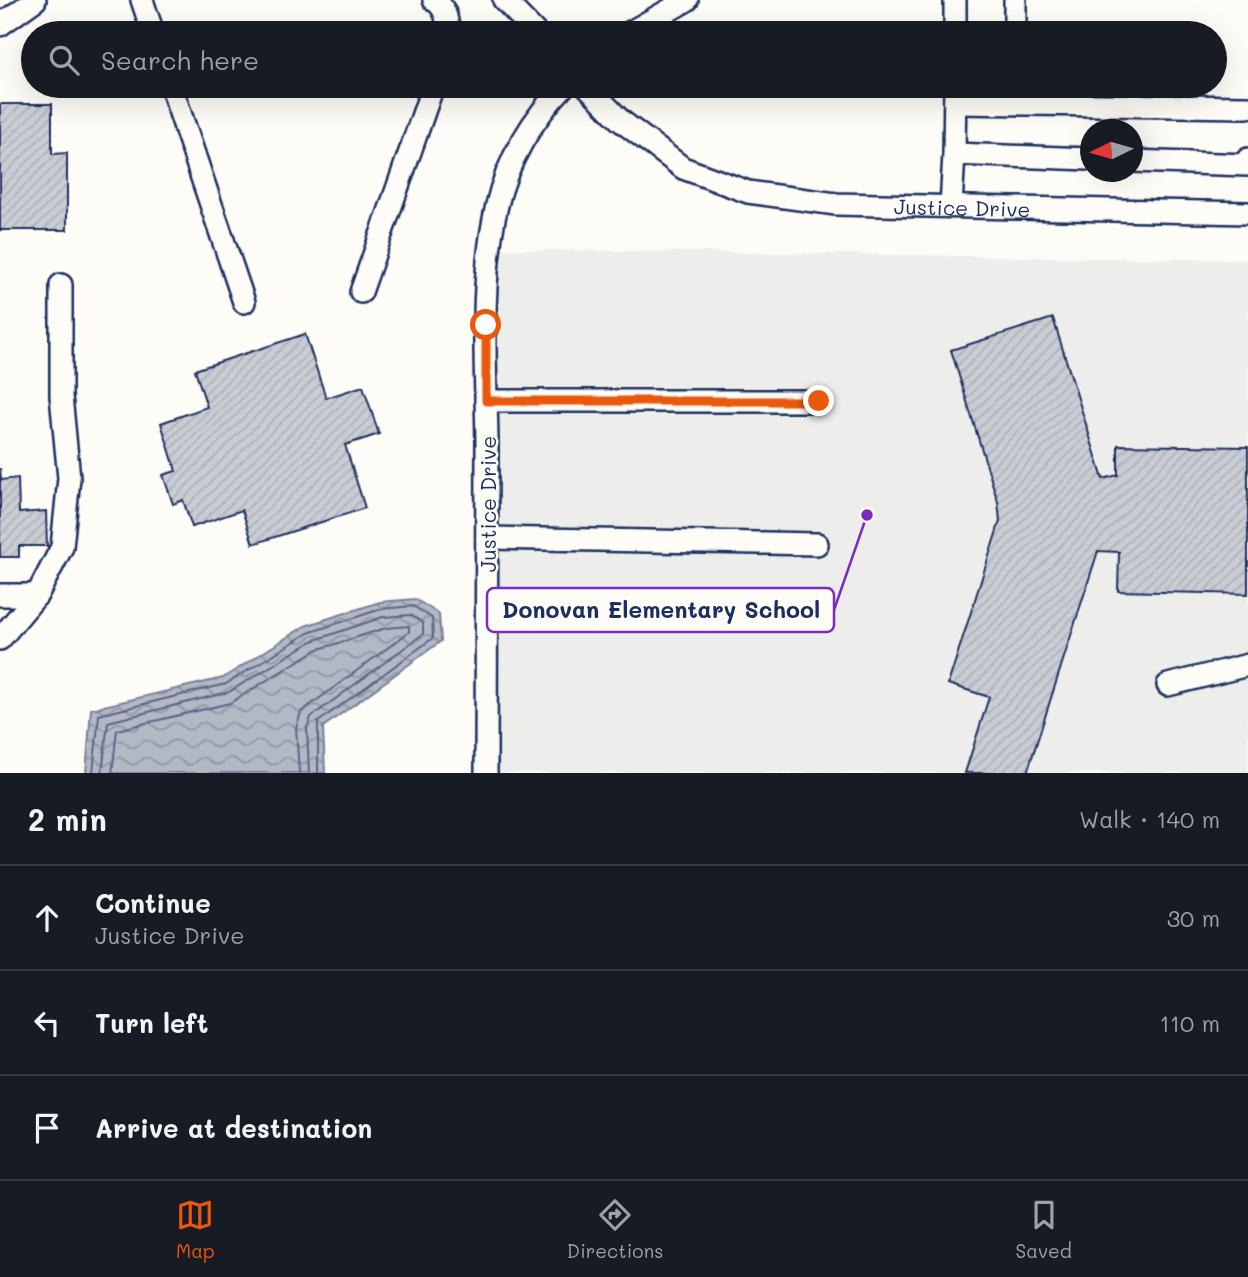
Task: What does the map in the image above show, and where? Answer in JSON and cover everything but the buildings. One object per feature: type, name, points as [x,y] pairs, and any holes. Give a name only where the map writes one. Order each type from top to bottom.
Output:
[{"type":"street","points":[[0,25],[35,0]]},
{"type":"street","points":[[142,0],[149,21]]},
{"type":"street","points":[[434,0],[440,3],[448,21]]},
{"type":"street","points":[[505,0],[525,21]]},
{"type":"street","points":[[650,21],[687,0]]},
{"type":"street","points":[[955,0],[955,21]]},
{"type":"street","points":[[1014,21],[1015,0]]},
{"type":"street","points":[[175,98],[244,302]]},
{"type":"street","points":[[360,292],[429,98]]},
{"type":"street","name":"Justice Drive","points":[[486,773],[486,401],[489,249],[497,204],[519,147],[554,98]]},
{"type":"street","name":"Justice Drive","points":[[599,98],[620,120],[683,168],[748,191],[836,204],[1248,213]]},
{"type":"street","points":[[951,206],[955,98]]},
{"type":"street","points":[[1072,98],[1248,107]]},
{"type":"street","points":[[954,154],[1080,159]]},
{"type":"street","points":[[1143,161],[1248,165],[1248,159]]},
{"type":"street","points":[[0,639],[37,595],[62,547],[69,478],[61,396],[61,285]]},
{"type":"street","points":[[486,401],[819,401]]},
{"type":"street","points":[[487,538],[817,544]]},
{"type":"street","points":[[0,595],[37,595]]},
{"type":"street","points":[[1168,685],[1248,665]]},
{"type":"shaded area","points":[[489,249],[1248,260],[1248,773],[486,773]]},
{"type":"water","points":[[415,599],[439,614],[441,641],[323,727],[325,773],[86,773],[91,709],[223,678],[305,626],[380,602]]},
{"type":"place","name":"Donovan Elementary School","points":[[867,515]]},
{"type":"route","points":[[486,325],[486,401],[819,401]]}]
